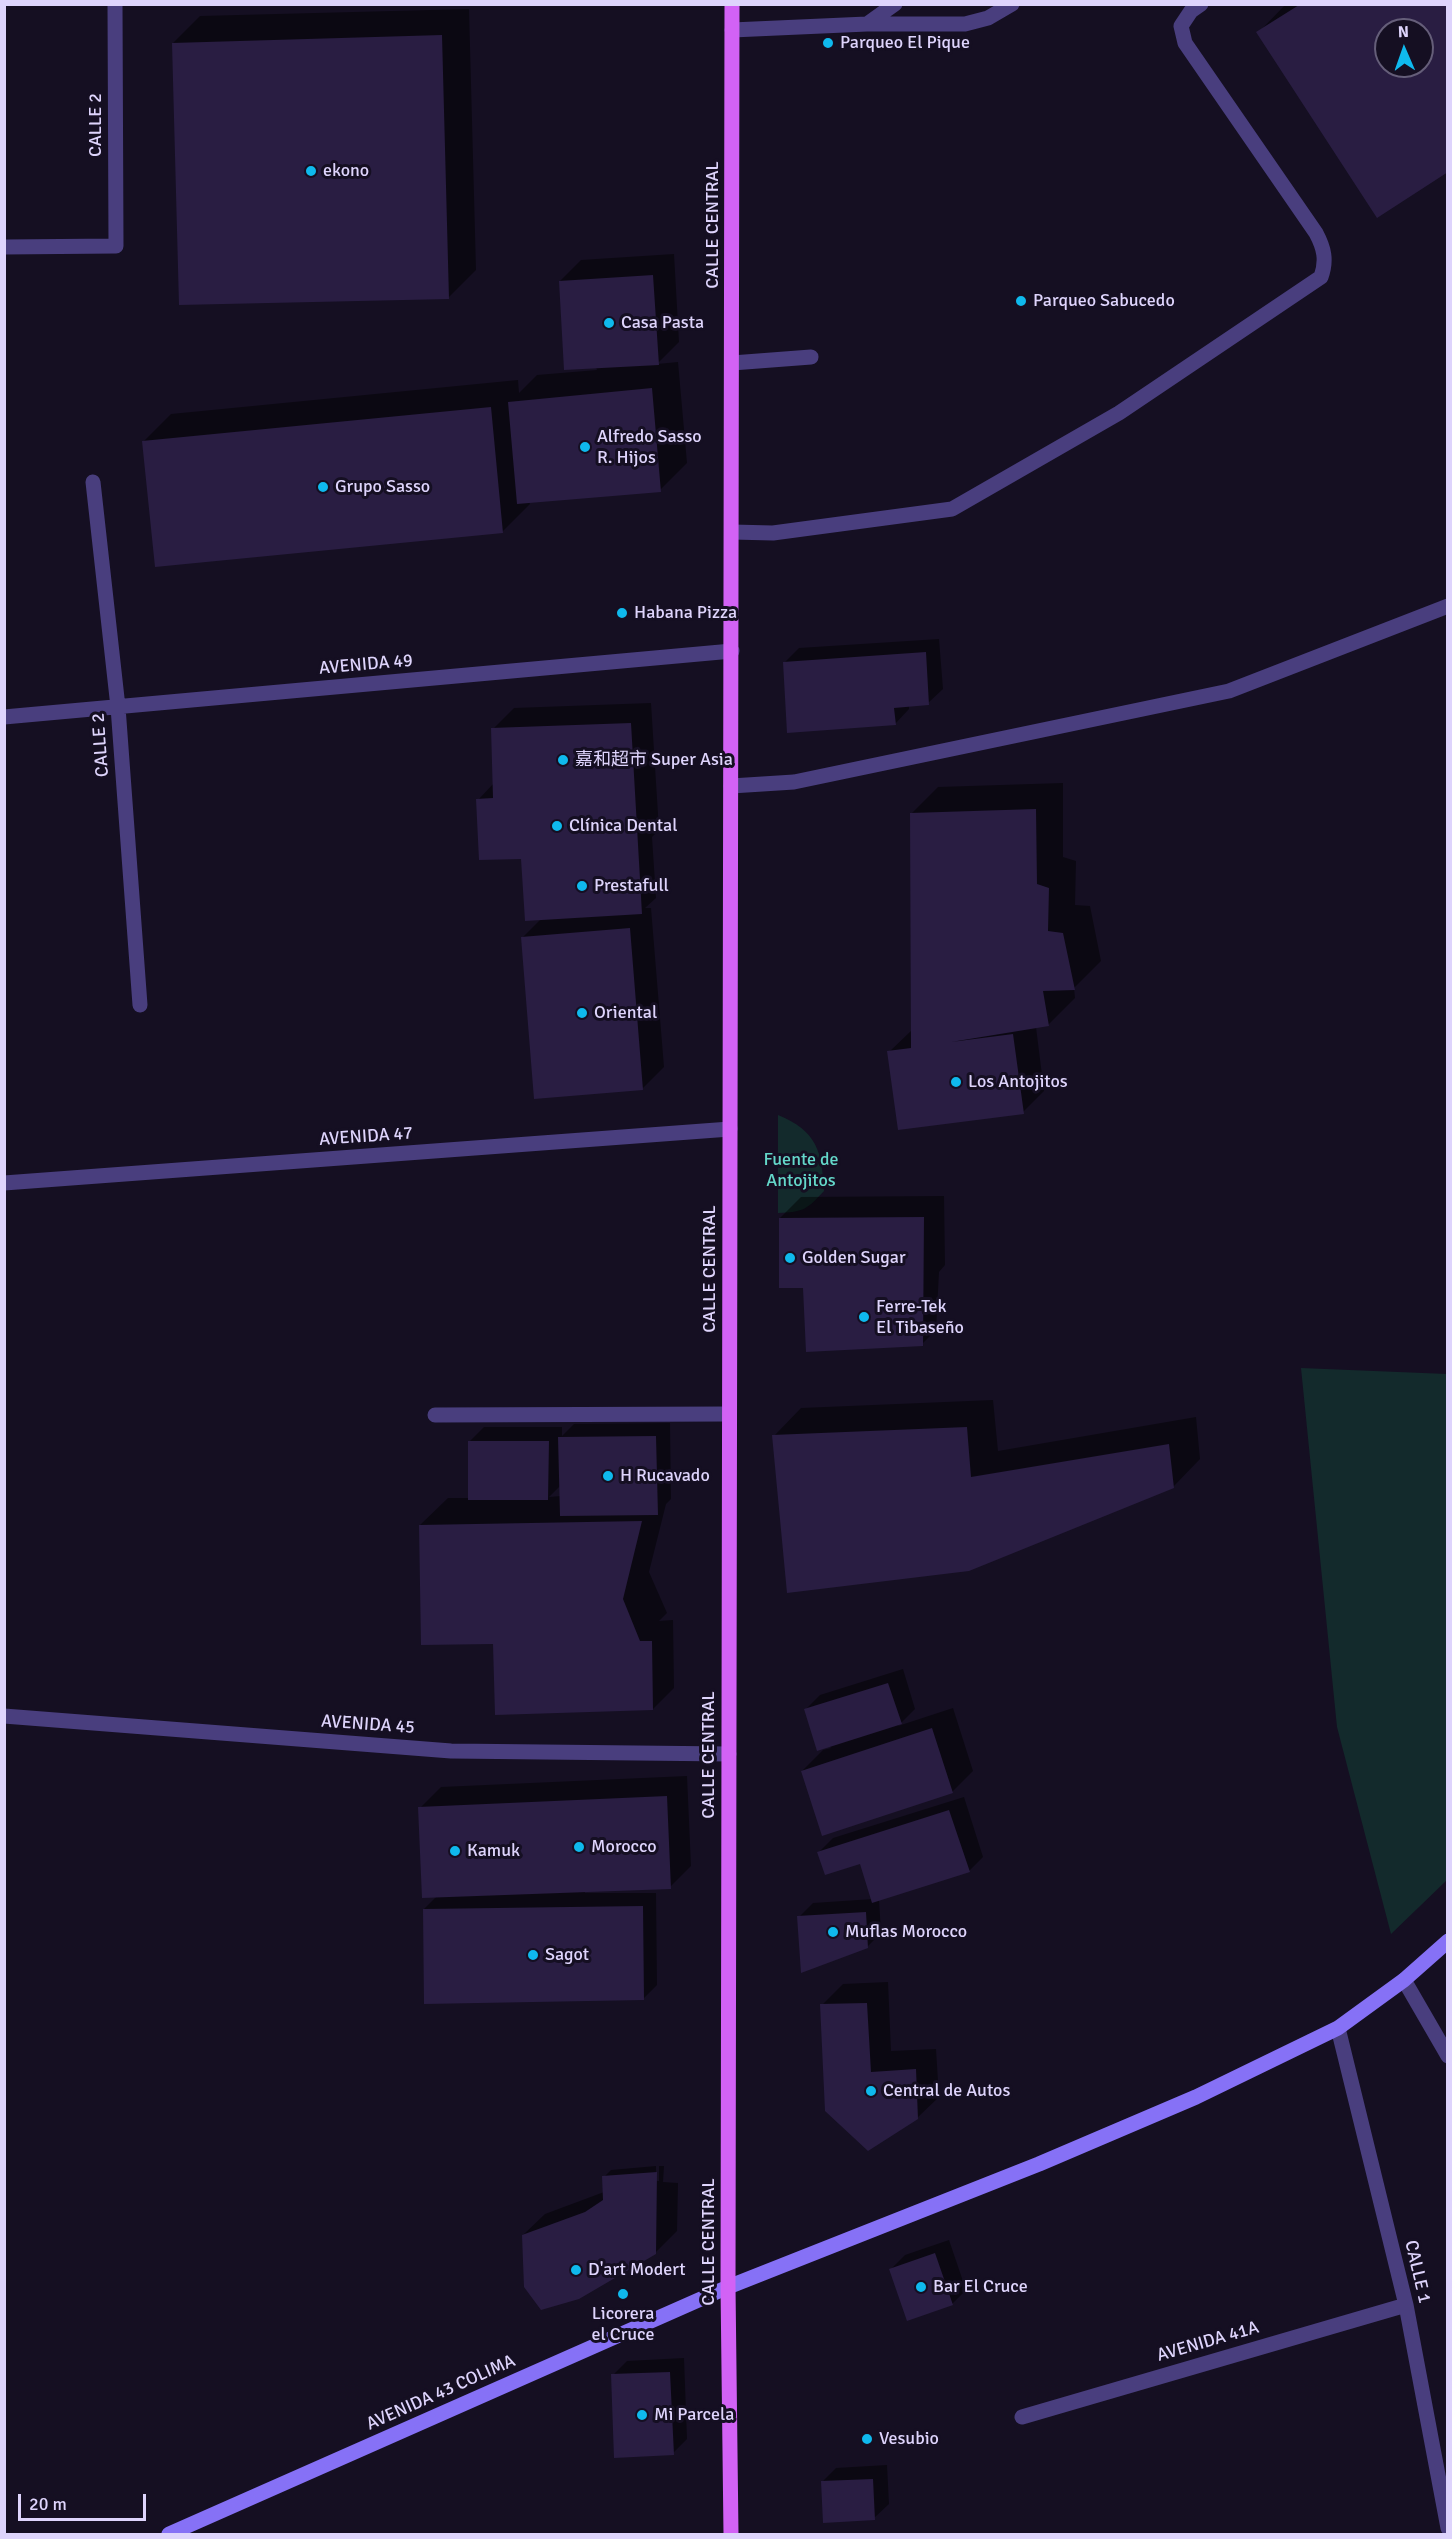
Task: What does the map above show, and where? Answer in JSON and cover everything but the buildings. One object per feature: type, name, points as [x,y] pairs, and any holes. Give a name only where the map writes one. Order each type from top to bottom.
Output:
[{"type":"main road","name":"CALLE CENTRAL","points":[[731,2535],[728,2286],[732,4]]},
{"type":"main road","name":"AVENIDA 43 COLIMA","points":[[170,2535],[728,2286],[1039,2164],[1196,2097],[1338,2028],[1404,1980],[1448,1941]]},
{"type":"street","name":"CALLE 2","points":[[4,247],[116,246],[115,4]]},
{"type":"street","points":[[867,24],[894,4]]},
{"type":"street","points":[[732,30],[867,24],[965,24],[988,18],[1012,4]]},
{"type":"street","points":[[732,532],[773,533],[952,509],[1119,413],[1322,277],[1325,257],[1316,233],[1185,43],[1181,26],[1191,11],[1201,4]]},
{"type":"street","points":[[732,363],[811,357]]},
{"type":"street","name":"CALLE 2","points":[[93,482],[118,707],[140,1005]]},
{"type":"street","points":[[731,786],[794,782],[1229,691],[1448,606]]},
{"type":"street","name":"AVENIDA 49","points":[[4,717],[732,651]]},
{"type":"street","name":"AVENIDA 47","points":[[4,1183],[730,1129]]},
{"type":"street","points":[[435,1415],[729,1414]]},
{"type":"street","name":"AVENIDA 45","points":[[4,1716],[451,1751],[729,1754]]},
{"type":"street","points":[[1404,1980],[1448,2056]]},
{"type":"street","name":"CALLE 1","points":[[1338,2028],[1406,2305],[1448,2528]]},
{"type":"street","name":"AVENIDA 41A","points":[[1022,2417],[1406,2305]]},
{"type":"green space","name":"Fuente de Antojitos","points":[[778,1115],[791,1121],[809,1136],[815,1144],[821,1164],[824,1191],[809,1206],[794,1212],[778,1213]]},
{"type":"green space","points":[[1301,1368],[1447,1374],[1447,1880],[1391,1934],[1337,1727]]},
{"type":"place","name":"Parqueo El Pique","points":[[828,43]]},
{"type":"place","name":"ekono","points":[[311,171]]},
{"type":"place","name":"Parqueo Sabucedo","points":[[1021,301]]},
{"type":"place","name":"Casa Pasta","points":[[609,323]]},
{"type":"place","name":"Alfredo Sasso R. Hijos","points":[[585,447]]},
{"type":"place","name":"Grupo Sasso","points":[[323,487]]},
{"type":"place","name":"Habana Pizza","points":[[622,613]]},
{"type":"place","name":"嘉和超市 Super Asia","points":[[563,760]]},
{"type":"place","name":"Clínica Dental","points":[[557,826]]},
{"type":"place","name":"Prestafull","points":[[582,886]]},
{"type":"place","name":"Oriental","points":[[582,1013]]},
{"type":"place","name":"Los Antojitos","points":[[956,1082]]},
{"type":"place","name":"Golden Sugar","points":[[790,1258]]},
{"type":"place","name":"Ferre-Tek El Tibaseño","points":[[864,1317]]},
{"type":"place","name":"H Rucavado","points":[[608,1476]]},
{"type":"place","name":"Morocco","points":[[579,1847]]},
{"type":"place","name":"Kamuk","points":[[455,1851]]},
{"type":"place","name":"Muflas Morocco","points":[[833,1932]]},
{"type":"place","name":"Sagot","points":[[533,1955]]},
{"type":"place","name":"Central de Autos","points":[[871,2091]]},
{"type":"place","name":"D'art Modert","points":[[576,2270]]},
{"type":"place","name":"Bar El Cruce","points":[[921,2287]]},
{"type":"place","name":"Licorera el Cruce","points":[[623,2294]]},
{"type":"place","name":"Mi Parcela","points":[[642,2415]]},
{"type":"place","name":"Vesubio","points":[[867,2439]]}]
